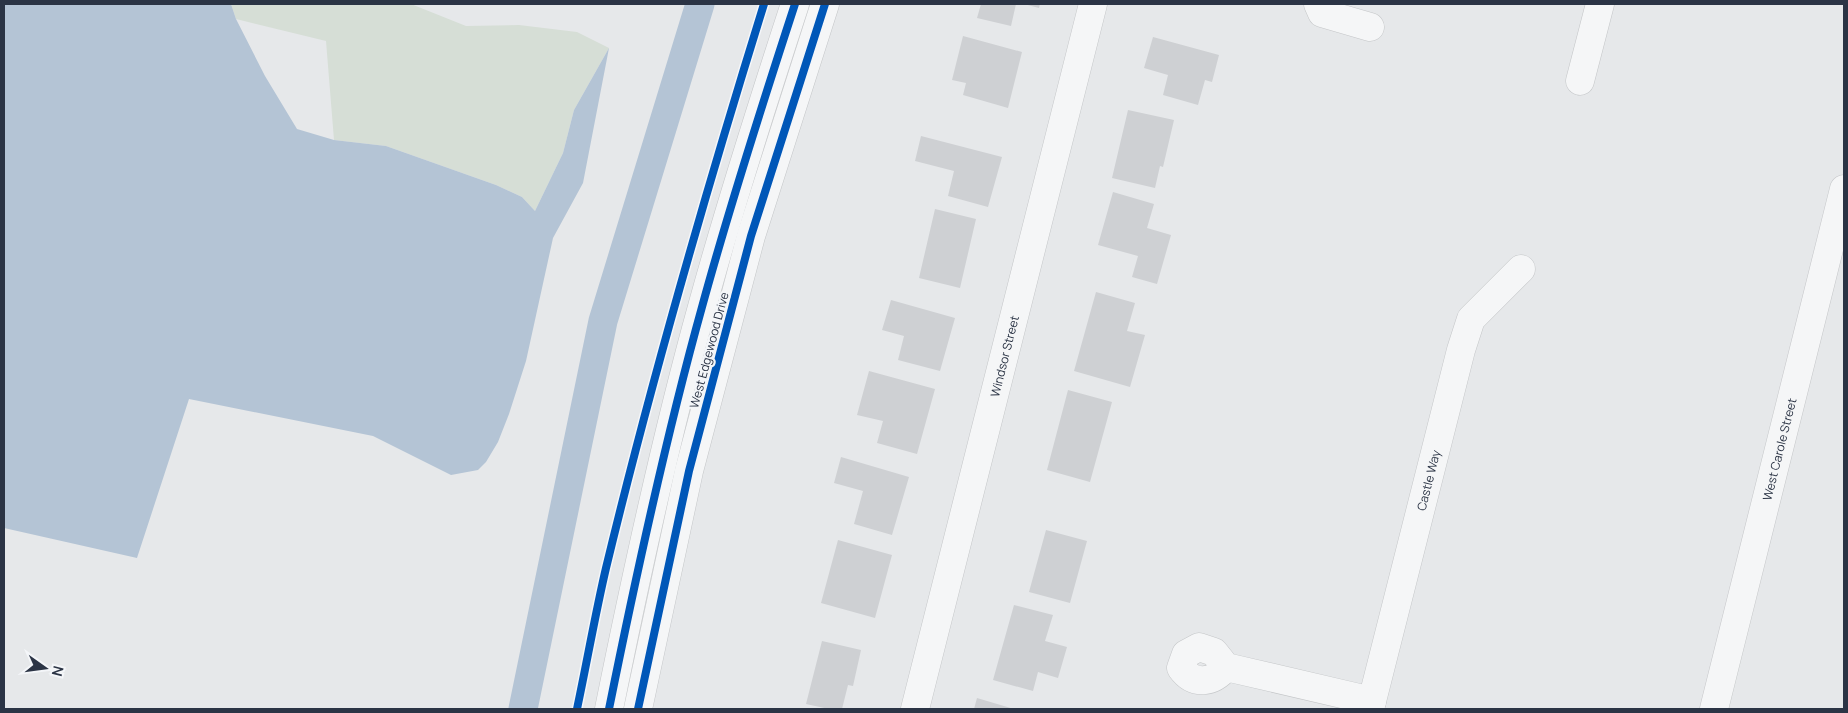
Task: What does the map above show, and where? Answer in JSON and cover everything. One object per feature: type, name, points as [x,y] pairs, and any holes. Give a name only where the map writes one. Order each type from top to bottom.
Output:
[{"type":"street","name":"West Edgewood Drive","points":[[609,709],[649,522],[701,308],[746,153],[795,4]]},
{"type":"street","name":"West Edgewood Drive","points":[[638,709],[689,471],[743,264],[825,4]]},
{"type":"street","name":"Windsor Street","points":[[916,709],[1094,4]]},
{"type":"street","points":[[1318,4],[1322,14],[1370,27]]},
{"type":"street","points":[[1580,81],[1600,4]]},
{"type":"street","name":"West Carole Street","points":[[1714,709],[1844,189]]},
{"type":"street","name":"Castle Way","points":[[1371,705],[1461,350],[1471,319],[1521,269]]},
{"type":"street","points":[[1226,667],[1371,705]]},
{"type":"shaded area","points":[[231,4],[411,4],[466,26],[519,25],[577,32],[609,48],[574,110],[563,153],[535,211],[522,197],[496,185],[386,146],[334,140],[326,41],[236,19]]},
{"type":"water","points":[[4,4],[231,4],[236,19],[265,76],[297,129],[334,140],[386,146],[496,185],[522,197],[535,211],[563,153],[574,110],[609,48],[583,183],[553,238],[526,361],[498,442],[486,462],[478,470],[451,475],[373,436],[189,399],[137,558],[4,528]]},
{"type":"building","points":[[981,4],[1016,4],[1011,26],[977,18]]},
{"type":"building","points":[[1024,4],[1040,4],[1039,8]]},
{"type":"building","points":[[963,36],[1022,52],[1008,108],[963,95],[966,83],[952,80]]},
{"type":"building","points":[[1153,37],[1219,55],[1212,82],[1205,80],[1198,105],[1163,95],[1168,75],[1144,68]]},
{"type":"building","points":[[1128,110],[1174,120],[1163,167],[1160,166],[1155,188],[1112,178]]},
{"type":"building","points":[[921,136],[1002,157],[988,207],[948,196],[954,171],[915,161]]},
{"type":"building","points":[[1113,192],[1154,204],[1147,228],[1171,235],[1157,284],[1132,277],[1138,256],[1098,245]]},
{"type":"building","points":[[935,209],[976,219],[960,288],[919,278]]},
{"type":"building","points":[[1096,292],[1135,303],[1127,331],[1145,335],[1130,387],[1074,371]]},
{"type":"building","points":[[891,300],[955,318],[940,371],[898,360],[904,336],[882,330]]},
{"type":"building","points":[[869,371],[935,389],[917,454],[877,443],[883,421],[857,415]]},
{"type":"building","points":[[1068,390],[1112,402],[1090,482],[1047,470]]},
{"type":"building","points":[[841,457],[909,477],[892,535],[854,524],[863,491],[834,483]]},
{"type":"building","points":[[1046,530],[1087,541],[1070,603],[1029,592]]},
{"type":"building","points":[[838,540],[892,555],[875,618],[821,603]]},
{"type":"building","points":[[1014,605],[1053,615],[1045,641],[1067,647],[1058,678],[1038,672],[1033,691],[993,680]]},
{"type":"building","points":[[822,641],[861,650],[853,686],[848,685],[842,709],[829,709],[806,704]]},
{"type":"building","points":[[977,698],[1014,709],[974,709]]},
{"type":"waterway","points":[[523,709],[603,321],[700,4]]},
{"type":"cycle path","points":[[577,709],[606,568],[642,426],[721,144],[764,4]]},
{"type":"cycle path","points":[[609,709],[652,508],[688,357],[758,117],[795,4]]},
{"type":"cycle path","points":[[638,709],[689,471],[751,236],[825,4]]}]
